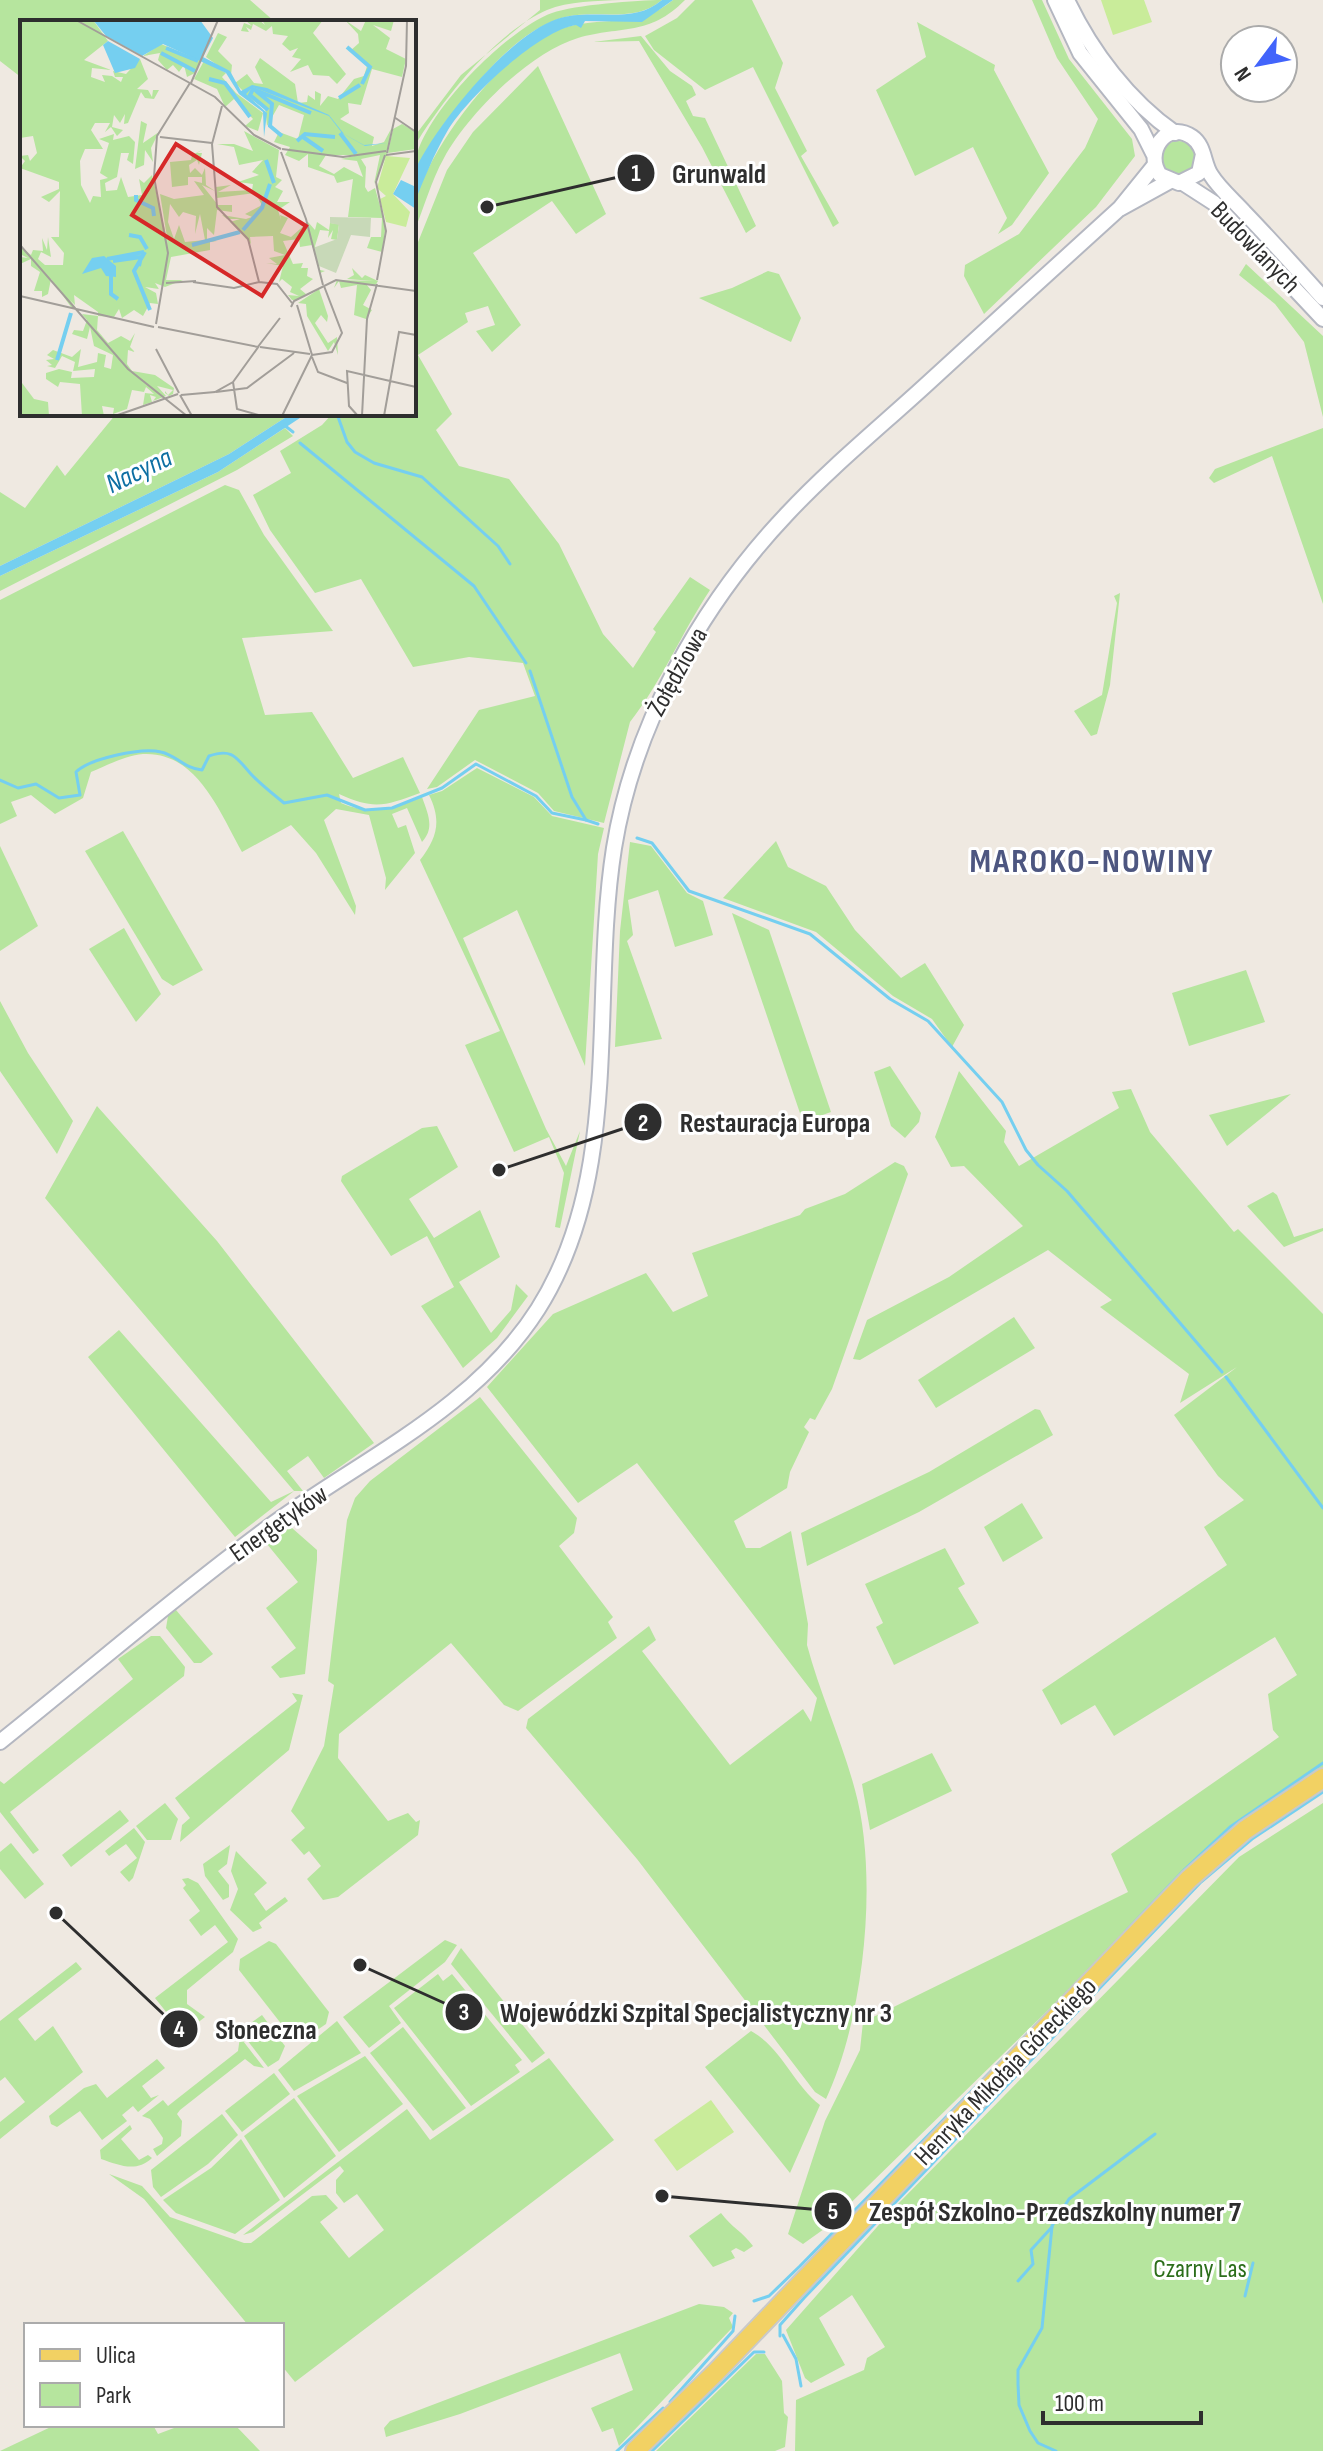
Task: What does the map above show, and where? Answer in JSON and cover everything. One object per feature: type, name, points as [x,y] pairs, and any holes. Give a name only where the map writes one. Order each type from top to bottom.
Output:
[{"type":"main road","name":"Henryka Mikołaja Góreckiego","points":[[635,2451],[717,2371],[1189,1879],[1245,1830],[1323,1778]]},
{"type":"street","points":[[1055,0],[1080,53],[1141,129],[1154,160],[1176,182],[1199,173],[1203,154],[1192,137],[1175,133],[1151,113],[1100,56],[1067,0]]},
{"type":"street","points":[[1154,160],[1162,138],[1175,133]]},
{"type":"street","name":"Budowlanych","points":[[1203,154],[1214,179],[1323,298]]},
{"type":"street","name":"Żołędziowa","points":[[546,1294],[570,1241],[592,1151],[607,914],[617,836],[637,758],[664,694],[728,587],[792,509],[1120,208],[1154,160]]},
{"type":"street","name":"Żołędziowa","points":[[1120,208],[1176,182]]},
{"type":"street","name":"Budowlanych","points":[[1176,182],[1214,203],[1323,319]]},
{"type":"street","name":"Energetyków","points":[[0,1742],[266,1528],[429,1420],[506,1350],[546,1294]]},
{"type":"green space","points":[[0,0],[250,0],[273,20],[20,20],[20,76],[0,61]]},
{"type":"green space","points":[[540,0],[621,0],[564,5],[526,22],[540,10]]},
{"type":"green space","points":[[662,0],[638,12],[569,16],[535,31],[494,64],[416,168],[418,151],[429,127],[446,103],[466,79],[511,37],[552,13],[622,2]]},
{"type":"green space","points":[[673,0],[685,0],[672,12],[647,25],[594,34],[559,45],[540,56],[502,87],[468,123],[444,158],[416,226],[416,199],[436,154],[472,102],[516,56],[560,29],[632,19],[660,9]]},
{"type":"green space","points":[[695,0],[752,0],[783,63],[775,88],[807,151],[801,156],[839,223],[833,227],[753,67],[705,90],[654,50],[645,36],[677,18]]},
{"type":"green space","points":[[1032,0],[1042,0],[1069,59],[1132,139],[1135,156],[1096,207],[984,314],[964,276],[965,265],[1019,234],[1085,148],[1098,119],[1057,58]]},
{"type":"green space","points":[[1101,0],[1144,0],[1152,22],[1113,35]]},
{"type":"green space","points":[[917,22],[995,65],[994,70],[1049,173],[1012,225],[998,234],[1007,218],[973,147],[915,176],[876,90],[926,57]]},
{"type":"green space","points":[[641,36],[670,71],[692,86],[696,95],[686,101],[693,116],[705,118],[756,226],[746,233],[702,147],[639,41],[593,42]]},
{"type":"green space","points":[[487,54],[439,109],[416,144],[416,134],[461,75]]},
{"type":"green space","points":[[538,66],[606,214],[576,234],[552,201],[473,253],[521,325],[492,352],[476,331],[495,325],[488,306],[465,313],[468,322],[418,355],[452,414],[436,430],[459,466],[509,479],[559,544],[603,634],[633,668],[656,632],[653,629],[690,577],[710,590],[652,691],[630,722],[604,823],[554,811],[538,793],[475,760],[437,787],[427,789],[479,710],[535,696],[523,663],[469,657],[413,667],[361,579],[315,593],[270,530],[253,495],[291,473],[280,451],[322,425],[330,416],[416,416],[416,247],[447,170],[473,132]]},
{"type":"green space","points":[[1178,141],[1190,146],[1195,158],[1190,170],[1178,175],[1166,170],[1161,158],[1166,146]]},
{"type":"green space","points":[[1246,264],[1323,336],[1323,417],[1304,342],[1275,304],[1239,275]]},
{"type":"green space","points":[[768,271],[779,274],[801,318],[791,342],[699,298],[732,288]]},
{"type":"green space","points":[[114,416],[288,416],[229,454],[0,566],[0,492],[25,508],[57,465],[65,476]]},
{"type":"green space","points":[[285,428],[293,436],[237,470],[0,591],[0,576],[218,472]]},
{"type":"green space","points":[[1323,428],[1323,604],[1272,456],[1214,483],[1209,478],[1215,469]]},
{"type":"green space","points":[[225,485],[239,490],[264,535],[333,631],[242,638],[265,715],[312,712],[353,778],[403,757],[420,793],[380,804],[339,794],[341,803],[372,810],[401,805],[422,797],[426,809],[429,826],[422,842],[407,808],[392,814],[398,828],[406,825],[415,853],[385,890],[386,878],[369,815],[336,809],[324,820],[356,906],[355,915],[316,853],[291,825],[242,852],[204,787],[192,773],[162,756],[136,755],[91,772],[83,798],[55,814],[31,795],[11,802],[17,816],[0,824],[0,600]]},
{"type":"green space","points":[[1120,593],[1110,685],[1097,734],[1091,736],[1074,711],[1102,695],[1117,603],[1114,596]]},
{"type":"green space","points":[[477,768],[534,797],[552,816],[604,828],[598,854],[585,1066],[517,910],[463,938],[546,1129],[566,1166],[580,1131],[560,1228],[555,1227],[564,1173],[549,1137],[514,1152],[465,1045],[500,1031],[420,860],[436,829],[429,795],[442,791]]},
{"type":"green space","points":[[123,831],[203,970],[173,986],[162,979],[85,851]]},
{"type":"green space","points":[[776,841],[788,867],[826,886],[855,930],[901,978],[925,963],[964,1025],[952,1047],[932,1019],[893,996],[816,932],[723,898]]},
{"type":"green space","points":[[630,842],[651,846],[687,893],[703,901],[713,935],[675,947],[658,890],[628,900],[633,935],[627,941],[662,1039],[615,1047],[620,931]]},
{"type":"green space","points":[[0,846],[38,926],[0,951]]},
{"type":"green space","points":[[732,913],[769,930],[831,1112],[803,1122]]},
{"type":"green space","points":[[124,928],[161,994],[136,1022],[89,949]]},
{"type":"green space","points":[[1246,970],[1265,1022],[1189,1046],[1172,993]]},
{"type":"green space","points":[[0,1001],[28,1053],[73,1121],[57,1154],[0,1071]]},
{"type":"green space","points":[[890,1066],[921,1113],[919,1122],[905,1138],[891,1126],[874,1072]]},
{"type":"green space","points":[[959,1071],[1006,1131],[1004,1142],[1019,1166],[1119,1108],[1112,1092],[1131,1089],[1150,1132],[1234,1232],[1238,1229],[1323,1314],[1323,1771],[1205,1857],[824,2229],[803,2244],[788,2234],[825,2121],[860,2050],[863,2022],[1128,1892],[1111,1854],[1279,1737],[1273,1730],[1268,1694],[1297,1675],[1275,1637],[1114,1736],[1095,1705],[1061,1725],[1042,1690],[1227,1565],[1204,1527],[1244,1500],[1218,1476],[1174,1415],[1237,1367],[1180,1403],[1189,1374],[1100,1307],[1112,1300],[1048,1250],[860,1360],[853,1359],[867,1320],[949,1277],[1023,1226],[964,1166],[951,1167],[935,1137]]},
{"type":"green space","points":[[1291,1094],[1227,1146],[1209,1115]]},
{"type":"green space","points":[[97,1106],[217,1241],[374,1443],[324,1478],[308,1456],[287,1471],[303,1491],[294,1491],[45,1198]]},
{"type":"green space","points":[[437,1126],[458,1167],[409,1199],[434,1238],[480,1210],[500,1257],[459,1282],[491,1333],[511,1310],[516,1284],[528,1296],[497,1338],[463,1368],[421,1306],[454,1287],[427,1236],[391,1256],[341,1181],[342,1176],[422,1128]]},
{"type":"green space","points":[[895,1162],[904,1166],[908,1174],[832,1389],[815,1420],[810,1418],[804,1427],[809,1432],[790,1472],[787,1488],[734,1521],[746,1548],[760,1548],[791,1531],[808,1624],[807,1645],[850,1772],[862,1825],[866,1864],[864,1947],[850,2029],[826,2099],[815,2092],[637,1859],[526,1728],[528,1719],[649,1626],[656,1640],[642,1651],[730,1765],[803,1709],[811,1722],[817,1698],[637,1463],[578,1503],[487,1387],[553,1314],[646,1273],[673,1312],[708,1296],[692,1253],[800,1215],[805,1209],[845,1194]]},
{"type":"green space","points":[[1273,1192],[1294,1237],[1323,1228],[1323,1231],[1284,1247],[1247,1206]]},
{"type":"green space","points":[[1014,1317],[1035,1348],[936,1408],[918,1380]]},
{"type":"green space","points":[[119,1330],[271,1502],[294,1491],[235,1537],[88,1357]]},
{"type":"green space","points":[[480,1397],[577,1518],[574,1533],[559,1546],[613,1617],[608,1622],[617,1638],[518,1711],[504,1705],[451,1643],[339,1734],[338,1758],[388,1821],[408,1813],[416,1822],[420,1820],[418,1835],[338,1897],[323,1900],[307,1879],[321,1866],[309,1851],[304,1855],[291,1840],[305,1828],[291,1811],[324,1746],[334,1685],[328,1681],[347,1520],[355,1498],[370,1481]]},
{"type":"green space","points":[[1035,1409],[1040,1410],[1053,1435],[919,1512],[807,1566],[801,1533],[929,1472]]},
{"type":"green space","points":[[1022,1503],[1043,1538],[1003,1562],[984,1527]]},
{"type":"green space","points":[[292,1528],[317,1550],[317,1560],[305,1674],[280,1678],[271,1667],[296,1648],[266,1608],[298,1582],[267,1544],[282,1531]]},
{"type":"green space","points":[[945,1548],[965,1584],[958,1588],[979,1623],[894,1665],[876,1627],[883,1623],[865,1584]]},
{"type":"green space","points":[[176,1610],[213,1654],[201,1663],[194,1663],[166,1628],[168,1616]]},
{"type":"green space","points":[[151,1636],[160,1636],[185,1667],[184,1676],[10,1812],[39,1850],[33,1854],[0,1812],[0,1781],[4,1784],[133,1679],[118,1659]]},
{"type":"green space","points":[[292,1693],[303,1695],[289,1750],[180,1842],[182,1825],[190,1818],[175,1798],[297,1701]]},
{"type":"green space","points":[[932,1753],[952,1791],[870,1830],[862,1784]]},
{"type":"green space","points":[[165,1803],[178,1819],[171,1840],[147,1840],[136,1826]]},
{"type":"green space","name":"Czarny Las","points":[[1323,1803],[1323,2451],[795,2451],[796,2400],[864,2370],[867,2358],[885,2347],[852,2295],[819,2318],[845,2365],[811,2383],[805,2378],[786,2330],[892,2210],[1239,1857]]},
{"type":"green space","points":[[120,1810],[129,1821],[71,1867],[62,1855]]},
{"type":"green space","points":[[134,1828],[145,1842],[129,1882],[120,1872],[137,1858],[126,1844],[109,1856],[105,1851]]},
{"type":"green space","points":[[11,1843],[44,1884],[25,1899],[0,1869],[0,1852]]},
{"type":"green space","points":[[230,1845],[227,1864],[218,1871],[229,1885],[229,1897],[223,1900],[205,1876],[203,1864]]},
{"type":"green space","points":[[236,1851],[267,1883],[254,1894],[266,1911],[285,1897],[288,1901],[259,1923],[262,1928],[253,1932],[230,1910],[238,1889],[231,1871]]},
{"type":"green space","points":[[188,1878],[198,1883],[238,1939],[233,1952],[187,1990],[187,2004],[205,2017],[179,2037],[175,2032],[179,2028],[155,1998],[228,1942],[215,1925],[201,1936],[189,1920],[200,1911],[183,1888],[186,1885],[182,1879]]},
{"type":"green space","points":[[445,1940],[457,1945],[445,1962],[389,2006],[401,2023],[369,2048],[343,2017]]},
{"type":"green space","points":[[269,1941],[276,1944],[329,2012],[326,2024],[307,2037],[290,2035],[239,1970],[240,1959]]},
{"type":"green space","points":[[461,1948],[545,2053],[532,2063],[451,1964]]},
{"type":"green space","points":[[76,1962],[82,1969],[18,2019],[35,2041],[53,2026],[83,2072],[0,2139],[0,2122],[25,2102],[5,2077],[0,2081],[0,2021]]},
{"type":"green space","points":[[438,1974],[443,1981],[452,1974],[522,2060],[515,2065],[520,2072],[471,2106],[394,2008]]},
{"type":"green space","points":[[262,2015],[285,2046],[279,2060],[268,2067],[240,2031]]},
{"type":"green space","points":[[337,2021],[361,2053],[294,2091],[278,2070]]},
{"type":"green space","points":[[403,2027],[466,2108],[433,2131],[370,2053]]},
{"type":"green space","points":[[751,2031],[771,2047],[820,2105],[790,2173],[705,2067]]},
{"type":"green space","points":[[240,2037],[264,2068],[254,2066],[245,2059],[180,2110],[177,2114],[182,2121],[181,2136],[157,2156],[153,2149],[162,2144],[163,2138],[150,2119],[142,2116],[163,2100],[168,2106],[238,2051]]},
{"type":"green space","points":[[365,2056],[403,2104],[339,2152],[297,2096]]},
{"type":"green space","points":[[549,2058],[614,2140],[295,2382],[284,2368],[284,2323],[246,2323],[144,2199],[109,2174],[142,2186],[170,2217],[244,2243],[251,2243],[312,2196],[326,2195],[338,2208],[320,2222],[349,2258],[384,2230],[357,2194],[344,2203],[336,2193],[336,2180],[344,2171],[340,2166],[253,2232],[243,2235],[407,2109],[430,2140]]},
{"type":"green space","points":[[157,2059],[165,2068],[142,2086],[151,2098],[159,2095],[138,2112],[133,2106],[122,2115],[127,2121],[102,2140],[80,2111],[57,2127],[51,2124],[49,2116],[84,2088],[96,2084],[107,2098]]},
{"type":"green space","points":[[274,2073],[290,2094],[242,2132],[225,2111]]},
{"type":"green space","points":[[294,2098],[336,2156],[284,2198],[244,2136]]},
{"type":"green space","points":[[711,2100],[734,2132],[677,2171],[654,2140]]},
{"type":"green space","points":[[222,2114],[238,2135],[208,2164],[161,2197],[153,2187],[151,2170]]},
{"type":"green space","points":[[130,2125],[132,2129],[121,2139],[139,2160],[148,2155],[152,2158],[134,2166],[101,2159],[100,2150]]},
{"type":"green space","points":[[241,2139],[280,2200],[235,2234],[176,2213],[163,2200],[211,2168]]},
{"type":"green space","points":[[721,2213],[753,2246],[744,2252],[736,2248],[731,2251],[735,2258],[713,2267],[689,2236]]},
{"type":"green space","points":[[699,2304],[724,2307],[733,2313],[729,2318],[733,2327],[619,2446],[613,2428],[602,2432],[591,2408],[633,2390],[620,2353],[460,2414],[386,2437],[384,2428],[390,2421]]},
{"type":"green space","points":[[756,2354],[765,2354],[782,2381],[784,2413],[788,2417],[785,2447],[775,2451],[656,2451]]},
{"type":"green space","points":[[51,2427],[154,2427],[158,2434],[177,2427],[237,2427],[260,2451],[0,2451]]},
{"type":"water","points":[[662,0],[673,0],[642,22],[585,21],[581,28],[576,25],[560,30],[524,52],[487,84],[457,117],[434,157],[416,199],[416,168],[426,149],[477,83],[518,43],[557,19],[625,14],[650,8]]},
{"type":"water","points":[[288,416],[303,416],[218,472],[0,576],[0,566],[229,454]]},
{"type":"waterway","points":[[338,416],[347,442],[355,452],[374,463],[422,477],[498,546],[510,564]]},
{"type":"waterway","points":[[284,425],[293,432]]},
{"type":"waterway","points":[[300,443],[474,586],[526,663]]},
{"type":"waterway","points":[[530,671],[572,797],[586,820],[598,824]]},
{"type":"waterway","points":[[0,780],[18,788],[36,784],[59,798],[80,795],[76,772],[103,759],[152,751],[202,770],[209,756],[223,753],[237,758],[284,803],[327,795],[365,810],[392,808],[442,788],[476,764],[536,796],[552,813],[586,820]]},
{"type":"waterway","points":[[637,838],[652,843],[689,891],[810,934],[890,999],[928,1021],[1002,1102],[1026,1150],[1038,1165],[1067,1191],[1222,1372]]},
{"type":"waterway","points":[[1226,1377],[1323,1508]]},
{"type":"waterway","points":[[1126,1931],[1230,1827],[1323,1763]]},
{"type":"waterway","points":[[780,2336],[780,2325],[804,2298],[1201,1882],[1252,1839],[1323,1792]]},
{"type":"waterway","points":[[754,2301],[769,2296],[800,2266],[1046,2015]]},
{"type":"waterway","points":[[1056,2451],[1038,2443],[1030,2431],[1019,2405],[1018,2384],[1018,2370],[1042,2328],[1052,2226],[1069,2199],[1155,2134]]},
{"type":"waterway","points":[[1018,2281],[1033,2264],[1031,2250],[1052,2227]]},
{"type":"waterway","points":[[1245,2296],[1253,2263]]},
{"type":"waterway","points":[[670,2402],[733,2331],[735,2316]]},
{"type":"waterway","points":[[783,2335],[796,2359],[801,2386]]},
{"type":"waterway","points":[[652,2451],[754,2352],[764,2352]]},
{"type":"waterway","points":[[617,2451],[663,2408]]},
{"type":"place","name":"Grunwald","points":[[487,207]]},
{"type":"place","name":"Restauracja Europa","points":[[499,1170]]},
{"type":"place","name":"Słoneczna","points":[[56,1913]]},
{"type":"place","name":"Wojewódzki Szpital Specjalistyczny nr 3","points":[[360,1965]]},
{"type":"place","name":"Zespół Szkolno-Przedszkolny numer 7","points":[[662,2196]]},
{"type":"district","name":"MAROKO-NOWINY","points":[[1092,861]]},
{"type":"water label","name":"Nacyna","points":[[139,471]]}]
